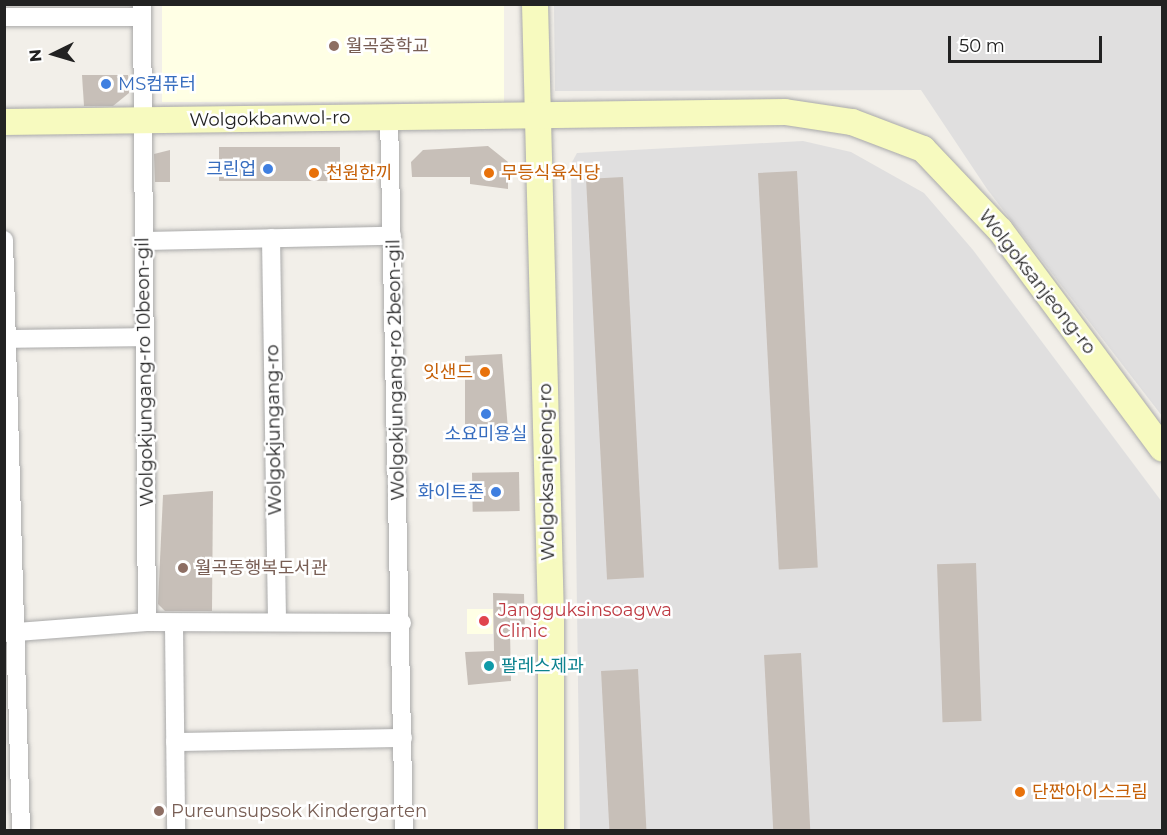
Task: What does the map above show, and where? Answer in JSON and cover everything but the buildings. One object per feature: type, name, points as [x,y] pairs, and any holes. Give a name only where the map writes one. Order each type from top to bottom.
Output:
[{"type":"street","name":"Wolgoksanjeong-ro","points":[[535,4],[536,114],[551,620],[551,831]]},
{"type":"street","points":[[4,17],[142,11]]},
{"type":"street","name":"Wolgokjungang-ro 10beon-gil","points":[[142,11],[147,622]]},
{"type":"street","name":"Wolgoksanjeong-ro","points":[[536,114],[819,114],[923,149],[1000,230],[1162,448]]},
{"type":"street","name":"Wolgokbanwol-ro","points":[[4,122],[536,114]]},
{"type":"street","name":"Wolgokjungang-ro 2beon-gil","points":[[389,116],[402,623],[404,831]]},
{"type":"street","points":[[143,241],[392,236]]},
{"type":"street","name":"Wolgokjungang-ro","points":[[271,238],[277,622]]},
{"type":"street","points":[[4,240],[11,742],[21,831]]},
{"type":"street","points":[[5,339],[144,337]]},
{"type":"street","points":[[8,633],[147,622],[174,625],[277,622],[402,623]]},
{"type":"street","points":[[174,625],[176,831]]},
{"type":"street","points":[[175,742],[403,738]]},
{"type":"shaded area","name":"월곡중학교","points":[[162,5],[504,5],[504,102],[162,102]]},
{"type":"shaded area","points":[[554,5],[1162,5],[1162,416],[987,189],[921,90],[555,91]]},
{"type":"shaded area","points":[[803,141],[851,152],[924,193],[973,250],[1162,502],[1162,830],[580,830],[571,164],[577,153]]},
{"type":"shaded area","points":[[467,609],[493,609],[493,634],[467,634]]},
{"type":"place","name":"월곡중학교","points":[[334,46]]},
{"type":"place","name":"MS컴퓨터","points":[[106,84]]},
{"type":"place","name":"크린업","points":[[268,169]]},
{"type":"place","name":"천원한끼","points":[[314,173]]},
{"type":"place","name":"무등식육식당","points":[[489,173]]},
{"type":"place","name":"잇샌드","points":[[485,372]]},
{"type":"place","name":"소요미용실","points":[[486,414]]},
{"type":"place","name":"화이트존","points":[[496,492]]},
{"type":"place","name":"월곡동행복도서관","points":[[183,568]]},
{"type":"place","name":"Jangguksinsoagwa Clinic","points":[[484,621]]},
{"type":"place","name":"팔레스제과","points":[[489,666]]},
{"type":"place","name":"단짠아이스크림","points":[[1020,792]]},
{"type":"place","name":"Pureunsupsok Kindergarten","points":[[159,811]]}]
